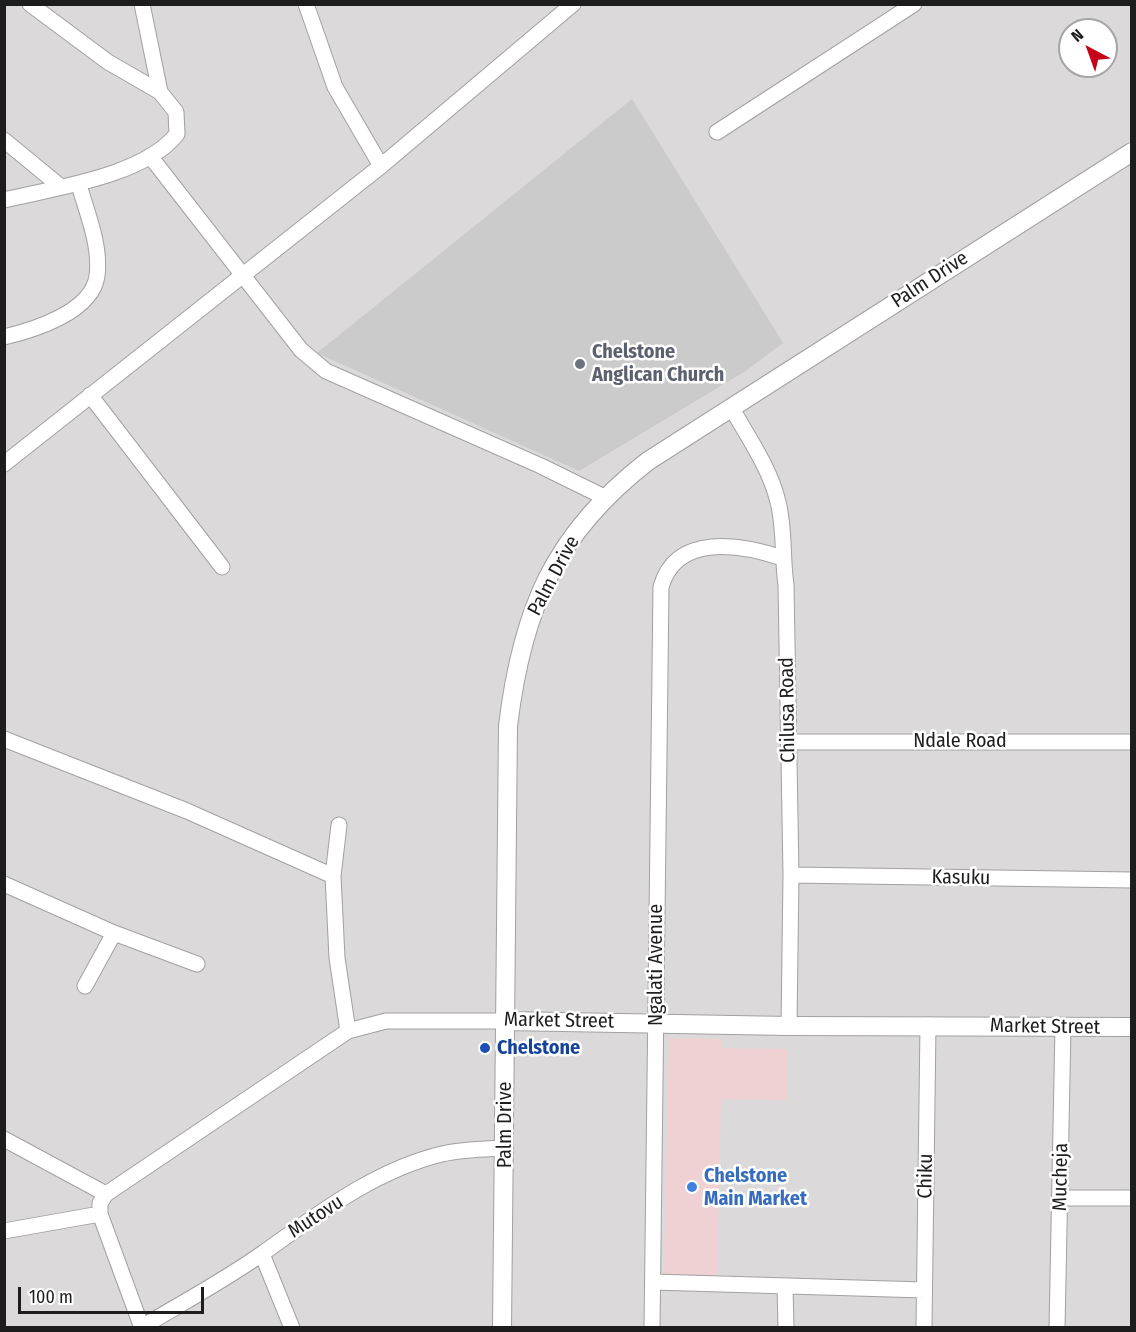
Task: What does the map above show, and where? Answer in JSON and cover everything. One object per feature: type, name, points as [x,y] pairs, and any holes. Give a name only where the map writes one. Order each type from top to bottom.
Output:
[{"type":"street","points":[[4,200],[79,185],[150,156],[177,134],[176,112],[160,92],[108,62],[30,4]]},
{"type":"street","points":[[142,4],[160,92]]},
{"type":"street","points":[[306,4],[335,87],[381,166]]},
{"type":"street","points":[[4,464],[381,166],[557,10],[573,4]]},
{"type":"street","points":[[717,132],[914,4]]},
{"type":"street","points":[[4,140],[61,187]]},
{"type":"street","name":"Palm Drive","points":[[502,1328],[508,726],[515,671],[527,625],[545,583],[563,551],[604,497],[648,461],[1131,152]]},
{"type":"street","points":[[150,156],[301,350],[326,371],[541,466],[604,497]]},
{"type":"street","points":[[4,337],[56,321],[91,292],[97,276],[96,245],[79,185]]},
{"type":"street","points":[[90,395],[222,567]]},
{"type":"street","name":"Chilusa Road","points":[[731,406],[774,486],[779,505],[786,585],[790,875],[789,1026]]},
{"type":"street","name":"Ngalati Avenue","points":[[652,1328],[660,603],[665,571],[676,559],[692,550],[715,547],[758,550],[782,558]]},
{"type":"street","points":[[4,739],[187,811],[333,876]]},
{"type":"street","name":"Ndale Road","points":[[788,742],[1131,742]]},
{"type":"street","points":[[339,825],[333,876],[337,958],[348,1031]]},
{"type":"street","name":"Kasuku","points":[[790,875],[1131,880]]},
{"type":"street","points":[[4,884],[114,933],[198,963]]},
{"type":"street","points":[[85,986],[114,933]]},
{"type":"street","name":"Market Street","points":[[106,1194],[348,1031],[386,1021],[1131,1027]]},
{"type":"street","name":"Chiku","points":[[924,1328],[928,1025]]},
{"type":"street","name":"Mucheja","points":[[1056,1328],[1063,1027]]},
{"type":"street","points":[[4,1139],[106,1194],[100,1203],[100,1214],[114,1257],[142,1327]]},
{"type":"street","name":"Mutovu","points":[[142,1327],[262,1254],[315,1214],[367,1185],[421,1159],[445,1153],[505,1148]]},
{"type":"street","points":[[1060,1198],[1131,1198]]},
{"type":"street","points":[[4,1231],[100,1214]]},
{"type":"street","points":[[262,1254],[292,1328]]},
{"type":"street","points":[[652,1282],[924,1290]]},
{"type":"street","points":[[785,1287],[786,1328]]},
{"type":"shaded area","points":[[5,5],[1131,5],[1131,1327],[5,1327]]},
{"type":"shaded area","points":[[632,99],[783,343],[744,372],[579,471],[317,353]]},
{"type":"shaded area","name":"Chelstone Main Market","points":[[669,1038],[722,1039],[722,1048],[788,1049],[787,1100],[721,1099],[717,1276],[664,1275]]},
{"type":"place","name":"Chelstone Anglican Church","points":[[580,364]]},
{"type":"place","name":"Chelstone","points":[[485,1048]]},
{"type":"place","name":"Chelstone Main Market","points":[[692,1187]]}]
